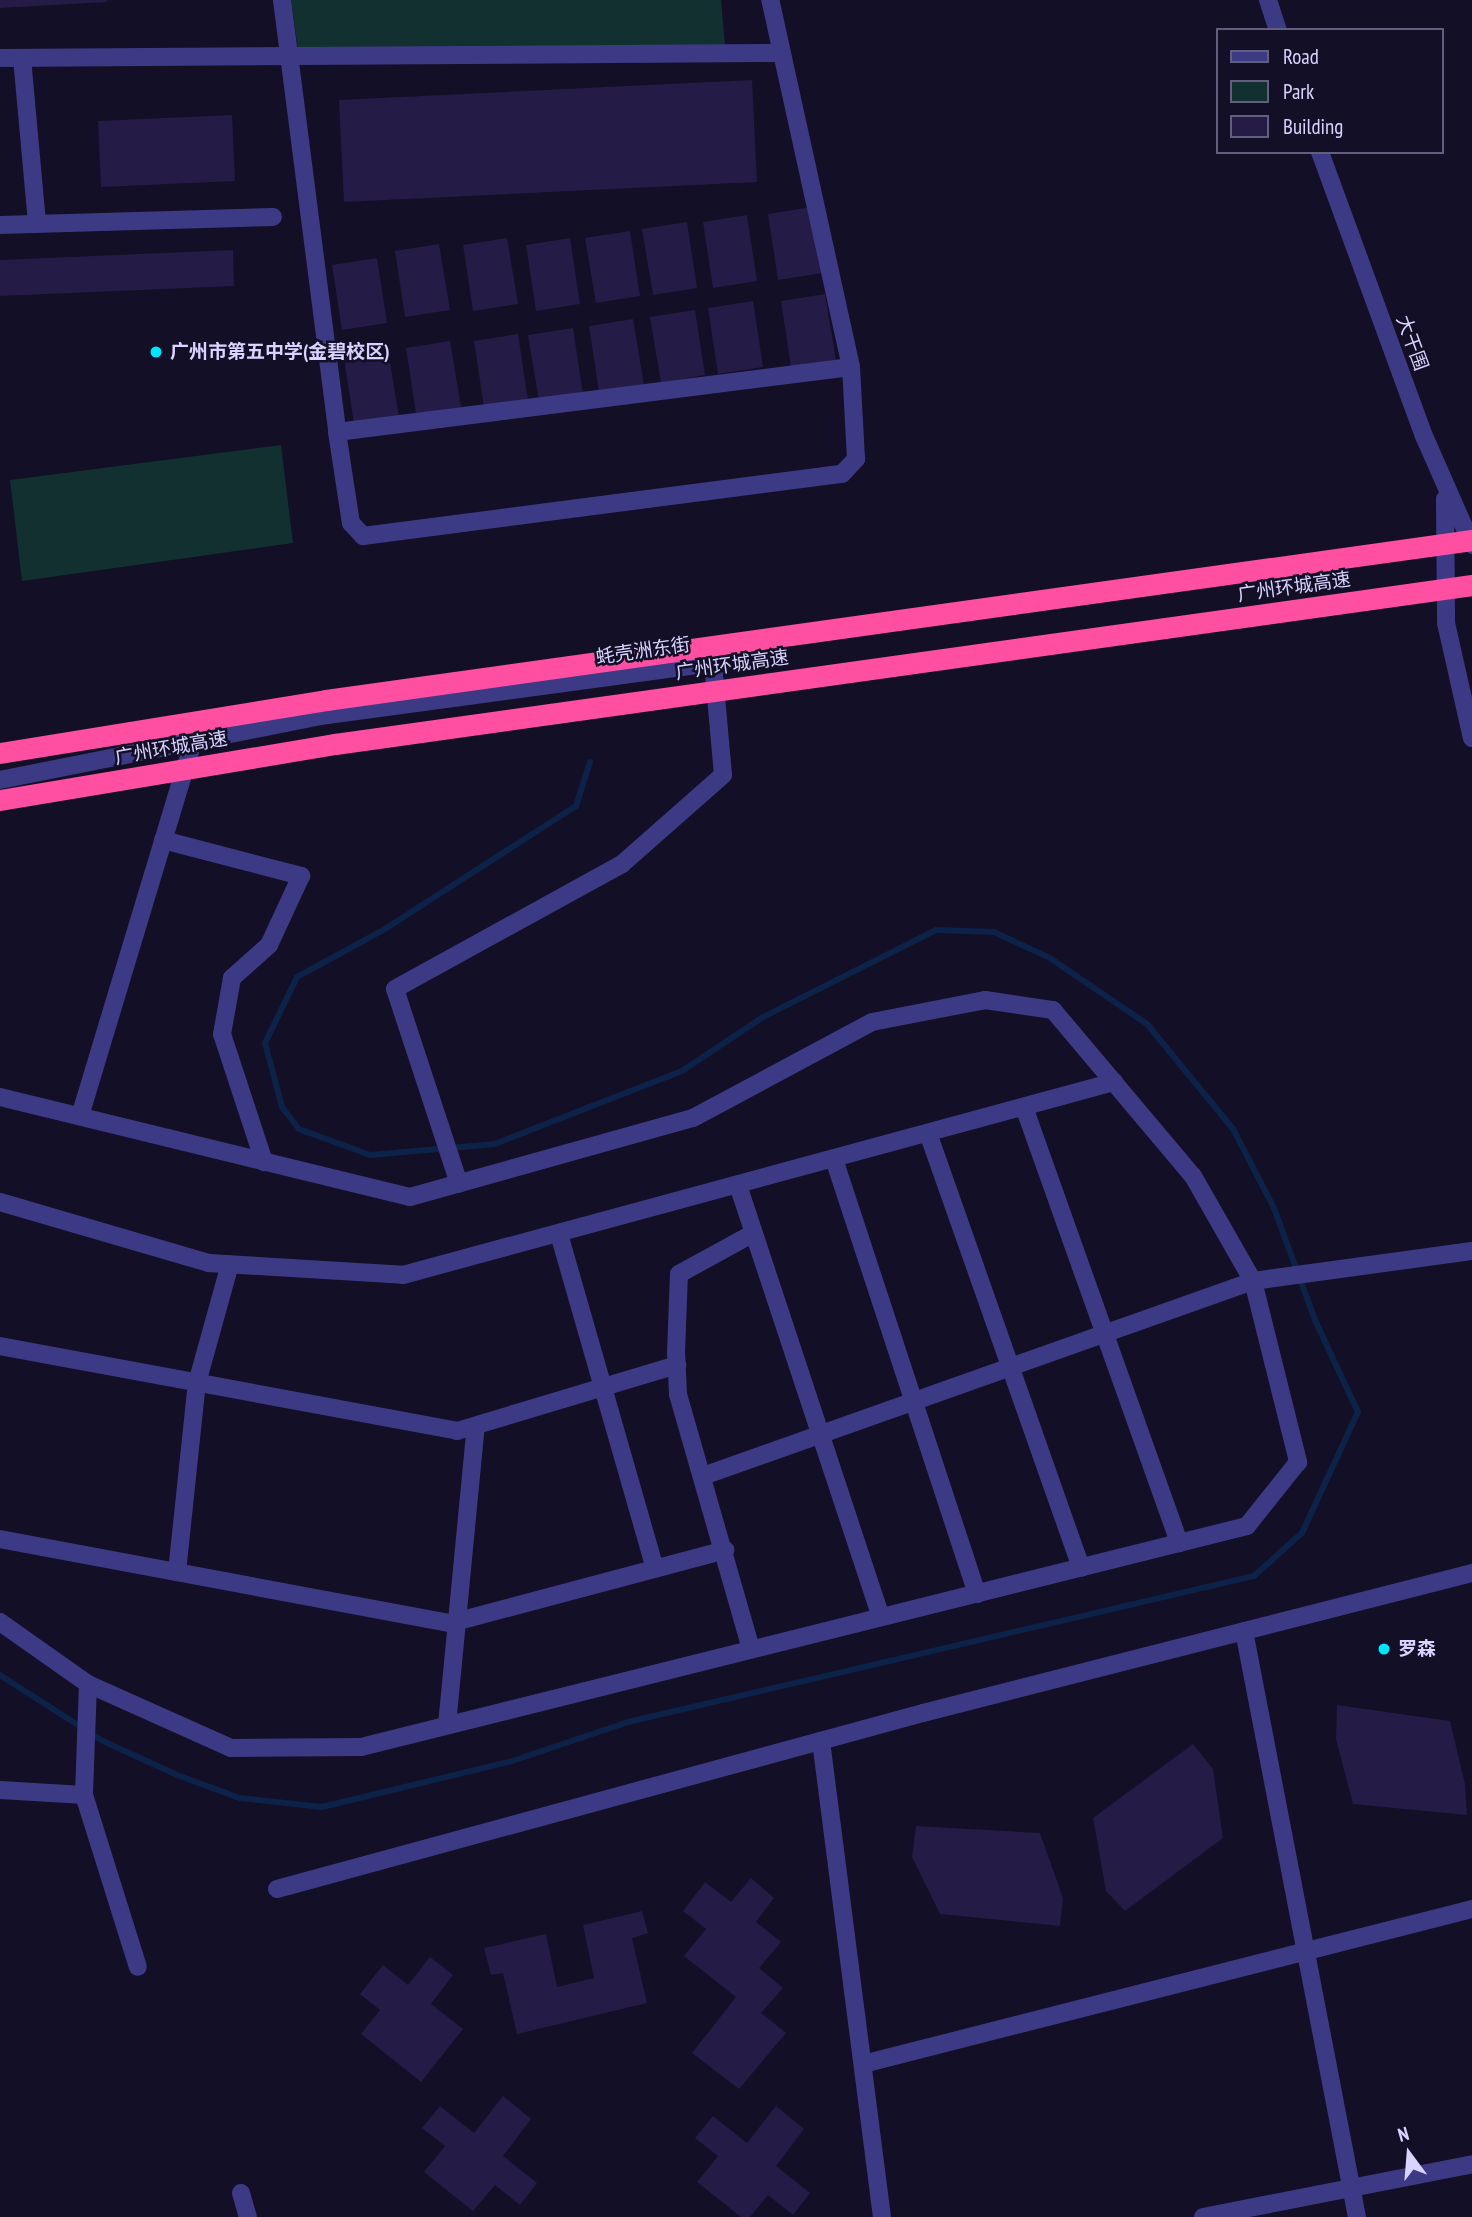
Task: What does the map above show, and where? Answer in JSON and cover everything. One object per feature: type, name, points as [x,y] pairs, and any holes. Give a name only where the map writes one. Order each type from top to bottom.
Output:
[{"type":"highway","name":"广州环城高速","points":[[0,753],[326,700],[1472,543]]},
{"type":"highway","name":"广州环城高速","points":[[0,800],[335,744],[1472,585]]},
{"type":"street","points":[[282,0],[337,432],[351,523],[363,536],[842,474],[856,459],[851,367],[769,0]]},
{"type":"street","points":[[1268,0],[1277,28]]},
{"type":"street","points":[[0,58],[780,53]]},
{"type":"street","points":[[22,58],[37,223]]},
{"type":"street","name":"大干围","points":[[1321,154],[1444,488],[1472,543]]},
{"type":"street","points":[[0,225],[273,217]]},
{"type":"street","points":[[337,432],[851,367]]},
{"type":"street","points":[[1444,488],[1446,623],[1472,738]]},
{"type":"street","name":"蚝壳洲东街","points":[[0,780],[320,716],[713,663],[723,775],[622,864],[395,989],[442,1139],[459,1184]]},
{"type":"street","points":[[80,1116],[193,742]]},
{"type":"street","points":[[163,840],[301,876],[269,945],[232,978],[222,1034],[264,1162]]},
{"type":"street","points":[[0,1097],[410,1198],[693,1118],[872,1022],[985,1000],[1053,1010],[1193,1177],[1258,1280],[1298,1462],[1247,1526],[361,1747],[231,1748],[88,1684],[0,1622]]},
{"type":"street","points":[[0,1202],[209,1263],[403,1275],[1114,1082]]},
{"type":"street","points":[[1024,1107],[1179,1543]]},
{"type":"street","points":[[928,1133],[1081,1568]]},
{"type":"street","points":[[834,1159],[977,1594]]},
{"type":"street","points":[[738,1185],[881,1617]]},
{"type":"street","points":[[751,1649],[725,1550],[678,1394],[677,1365],[679,1274],[754,1233]]},
{"type":"street","points":[[559,1234],[655,1569]]},
{"type":"street","points":[[703,1476],[1258,1280],[1472,1251]]},
{"type":"street","points":[[177,1572],[197,1383],[230,1264]]},
{"type":"street","points":[[0,1346],[457,1431],[677,1365]]},
{"type":"street","points":[[447,1725],[475,1426]]},
{"type":"street","points":[[0,1539],[457,1621],[725,1550]]},
{"type":"street","points":[[277,1889],[821,1741],[1472,1573]]},
{"type":"street","points":[[1244,1631],[1357,2217]]},
{"type":"street","points":[[88,1684],[82,1751],[84,1795],[138,1967]]},
{"type":"street","points":[[821,1741],[882,2217]]},
{"type":"street","points":[[0,1790],[84,1795]]},
{"type":"street","points":[[863,2064],[1472,1909]]},
{"type":"street","points":[[1203,2217],[1472,2164]]},
{"type":"street","points":[[241,2193],[248,2217]]},
{"type":"green space","points":[[291,0],[721,0],[725,46],[298,49]]},
{"type":"green space","points":[[281,445],[293,543],[22,581],[10,480]]},
{"type":"building","points":[[0,0],[107,0],[107,2],[0,8]]},
{"type":"building","points":[[752,80],[757,182],[344,202],[339,100]]},
{"type":"building","points":[[232,115],[235,181],[101,187],[98,121]]},
{"type":"building","points":[[812,207],[823,273],[778,280],[768,214]]},
{"type":"building","points":[[747,215],[757,281],[713,288],[703,222]]},
{"type":"building","points":[[687,222],[697,288],[653,295],[642,229]]},
{"type":"building","points":[[630,231],[640,296],[596,303],[585,238]]},
{"type":"building","points":[[507,238],[518,304],[473,311],[463,245]]},
{"type":"building","points":[[570,238],[580,304],[536,311],[526,245]]},
{"type":"building","points":[[439,244],[450,310],[405,317],[395,251]]},
{"type":"building","points":[[233,250],[234,286],[0,296],[0,260]]},
{"type":"building","points":[[377,258],[387,323],[342,330],[332,265]]},
{"type":"building","points":[[825,294],[836,360],[791,367],[781,301]]},
{"type":"building","points":[[753,301],[763,367],[718,374],[708,308]]},
{"type":"building","points":[[695,310],[705,375],[661,383],[650,317]]},
{"type":"building","points":[[633,319],[644,385],[599,392],[589,326]]},
{"type":"building","points":[[573,328],[583,394],[539,401],[528,335]]},
{"type":"building","points":[[518,334],[528,400],[484,407],[474,341]]},
{"type":"building","points":[[450,341],[461,407],[416,414],[406,348]]},
{"type":"building","points":[[388,351],[399,417],[354,424],[344,358]]},
{"type":"building","points":[[1337,1705],[1450,1721],[1465,1784],[1467,1815],[1353,1804],[1336,1739]]},
{"type":"building","points":[[1193,1744],[1213,1769],[1223,1838],[1125,1911],[1106,1891],[1093,1818]]},
{"type":"building","points":[[916,1826],[1040,1833],[1063,1898],[1060,1926],[940,1914],[912,1857]]},
{"type":"building","points":[[751,1878],[774,1898],[756,1922],[781,1942],[759,1968],[783,1988],[761,2013],[786,2033],[739,2089],[692,2053],[736,1997],[684,1956],[706,1929],[683,1911],[705,1882],[731,1902]]},
{"type":"building","points":[[642,1911],[648,1933],[632,1938],[647,2003],[517,2034],[503,1973],[491,1975],[484,1948],[546,1934],[557,1987],[594,1978],[583,1925]]},
{"type":"building","points":[[430,1957],[453,1975],[431,2004],[463,2029],[421,2082],[361,2034],[380,2010],[360,1994],[383,1965],[408,1985]]},
{"type":"building","points":[[503,2096],[531,2119],[503,2156],[537,2183],[520,2205],[495,2185],[473,2211],[424,2172],[445,2146],[422,2128],[440,2106],[474,2133]]},
{"type":"building","points":[[776,2106],[804,2129],[776,2166],[810,2193],[793,2215],[768,2195],[750,2217],[741,2217],[697,2182],[718,2156],[695,2138],[713,2116],[747,2143]]},
{"type":"waterway","points":[[0,1675],[103,1741],[177,1775],[240,1798],[322,1807],[512,1761],[628,1722],[1254,1576],[1302,1533],[1358,1412],[1315,1320],[1274,1208],[1233,1129],[1147,1024],[1050,958],[994,932],[936,930],[763,1017],[682,1071],[495,1144],[370,1155],[299,1129],[282,1107],[265,1043],[297,977],[385,929],[576,806],[590,762]]},
{"type":"place","name":"广州市第五中学(金碧校区)","points":[[156,352]]},
{"type":"place","name":"罗森","points":[[1384,1649]]}]
